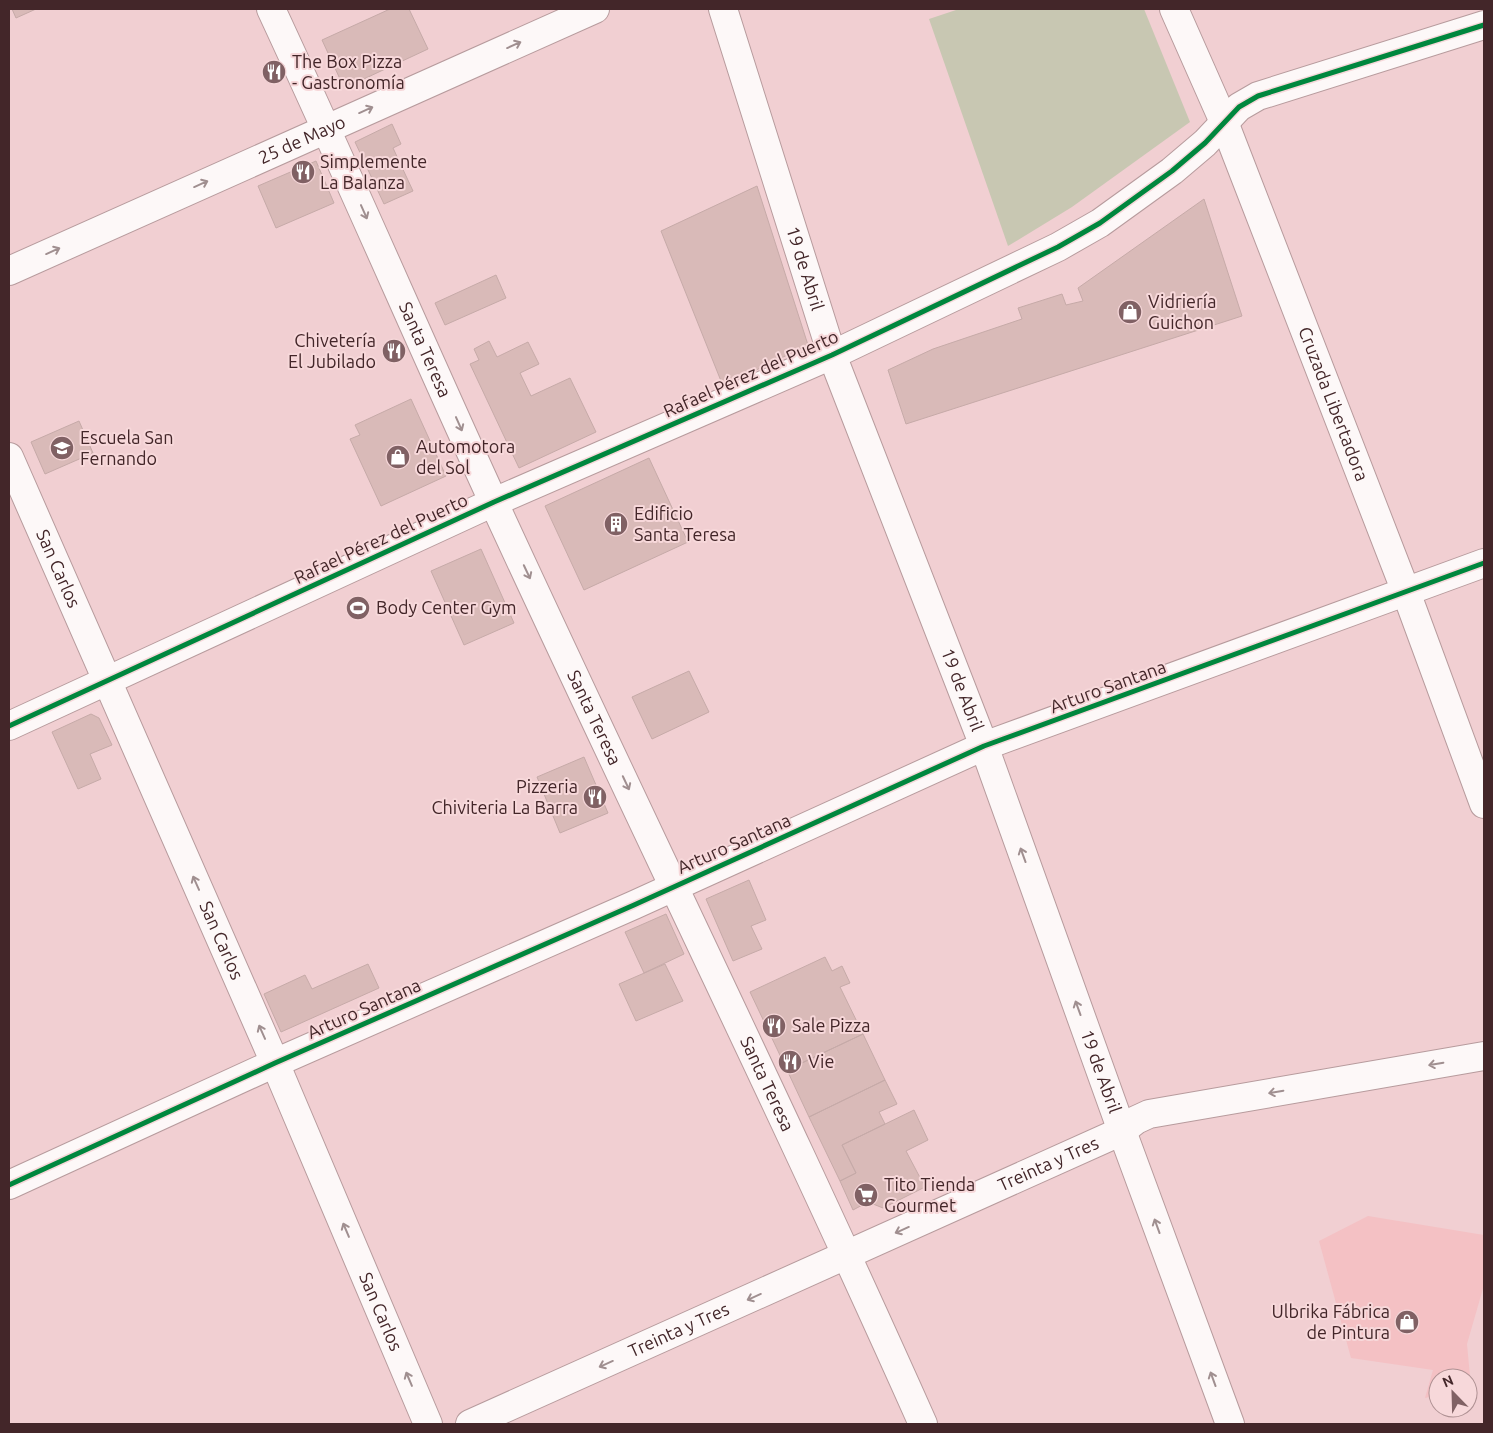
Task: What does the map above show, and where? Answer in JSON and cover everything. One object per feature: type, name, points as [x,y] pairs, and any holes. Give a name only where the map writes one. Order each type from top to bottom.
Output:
[{"type":"street","name":"Santa Teresa","points":[[271,9],[494,502],[847,1255],[923,1424]]},
{"type":"street","name":"25 de Mayo","points":[[9,270],[595,9]]},
{"type":"street","name":"19 de Abril","points":[[723,9],[832,355],[984,746],[1122,1131],[1230,1424]]},
{"type":"street","name":"Cruzada Libertadora","points":[[1174,9],[1224,122],[1406,592],[1484,804]]},
{"type":"street","name":"Rafael Pérez del Puerto","points":[[9,726],[494,502],[832,355],[1058,247],[1100,223],[1172,171],[1205,143],[1239,107],[1258,96],[1484,25]]},
{"type":"street","name":"San Carlos","points":[[9,457],[106,682],[275,1063],[428,1424]]},
{"type":"street","name":"Arturo Santana","points":[[9,1185],[275,1063],[675,886],[984,746],[1484,563]]},
{"type":"street","name":"Treinta y Tres","points":[[470,1424],[1122,1131],[1136,1120],[1149,1114],[1484,1056]]},
{"type":"shaded area","name":"Ulbrika Fábrica de Pintura","points":[[1368,1216],[1484,1235],[1484,1285],[1467,1344],[1469,1368],[1428,1369],[1351,1358],[1319,1241]]},
{"type":"green space","points":[[959,9],[1144,9],[1190,122],[1072,207],[1008,246],[929,19]]},
{"type":"building","points":[[12,9],[36,9],[16,18]]},
{"type":"building","points":[[390,9],[409,9],[428,49],[351,85],[340,79],[322,40]]},
{"type":"building","points":[[392,124],[401,144],[393,148],[413,191],[384,204],[355,142]]},
{"type":"building","points":[[316,161],[334,203],[276,228],[258,186]]},
{"type":"building","points":[[757,186],[808,345],[723,386],[661,231]]},
{"type":"building","name":"Vidriería Guichon","points":[[1204,199],[1242,316],[906,424],[888,370],[933,349],[1022,319],[1018,308],[1062,294],[1066,305],[1083,301],[1078,288]]},
{"type":"building","points":[[496,275],[506,298],[445,325],[435,303]]},
{"type":"building","points":[[489,341],[497,357],[528,342],[539,364],[520,373],[531,396],[570,378],[596,432],[519,468],[470,364],[479,360],[474,349]]},
{"type":"building","name":"Automotora del Sol","points":[[411,399],[446,476],[381,506],[350,439],[360,435],[355,425]]},
{"type":"building","name":"Escuela San Fernando","points":[[79,421],[93,453],[45,474],[31,442]]},
{"type":"building","name":"Edificio Santa Teresa","points":[[649,458],[688,542],[584,590],[545,506]]},
{"type":"building","points":[[481,549],[514,623],[464,645],[431,571]]},
{"type":"building","points":[[689,671],[709,712],[652,739],[632,697]]},
{"type":"building","points":[[91,714],[99,718],[112,745],[90,754],[101,779],[78,789],[52,732]]},
{"type":"building","points":[[584,757],[608,813],[560,833],[537,777]]},
{"type":"building","points":[[749,880],[766,920],[751,926],[762,949],[733,961],[706,899]]},
{"type":"building","points":[[666,914],[684,954],[644,973],[625,932]]},
{"type":"building","points":[[825,957],[832,971],[842,966],[850,983],[840,987],[863,1034],[787,1070],[750,992]]},
{"type":"building","points":[[368,964],[379,988],[281,1032],[264,994],[305,975],[312,989]]},
{"type":"building","points":[[665,964],[683,1001],[636,1021],[619,984]]},
{"type":"building","points":[[863,1034],[885,1080],[809,1117],[787,1070]]},
{"type":"building","points":[[885,1080],[897,1104],[879,1112],[885,1124],[842,1145],[856,1173],[840,1181],[809,1117]]},
{"type":"building","points":[[914,1110],[928,1140],[906,1151],[925,1187],[883,1208],[868,1202],[853,1210],[840,1181],[856,1173],[842,1145]]},
{"type":"cycle path","points":[[9,726],[494,502],[832,355],[1058,247],[1100,223],[1172,171],[1205,143],[1239,107],[1258,96],[1484,25]]},
{"type":"cycle path","points":[[9,1185],[275,1063],[634,905],[984,746],[1484,563]]},
{"type":"place","name":"The Box Pizza - Gastronomía","points":[[274,72]]},
{"type":"place","name":"Simplemente La Balanza","points":[[303,172]]},
{"type":"place","name":"Vidriería Guichon","points":[[1130,312]]},
{"type":"place","name":"Chivetería El Jubilado","points":[[394,351]]},
{"type":"place","name":"Escuela San Fernando","points":[[62,448]]},
{"type":"place","name":"Automotora del Sol","points":[[398,457]]},
{"type":"place","name":"Edificio Santa Teresa","points":[[616,524]]},
{"type":"place","name":"Body Center Gym","points":[[358,608]]},
{"type":"place","name":"Pizzeria Chiviteria La Barra","points":[[595,797]]},
{"type":"place","name":"Sale Pizza","points":[[774,1026]]},
{"type":"place","name":"Vie","points":[[790,1062]]},
{"type":"place","name":"Tito Tienda Gourmet","points":[[866,1195]]},
{"type":"place","name":"Ulbrika Fábrica de Pintura","points":[[1407,1322]]}]
